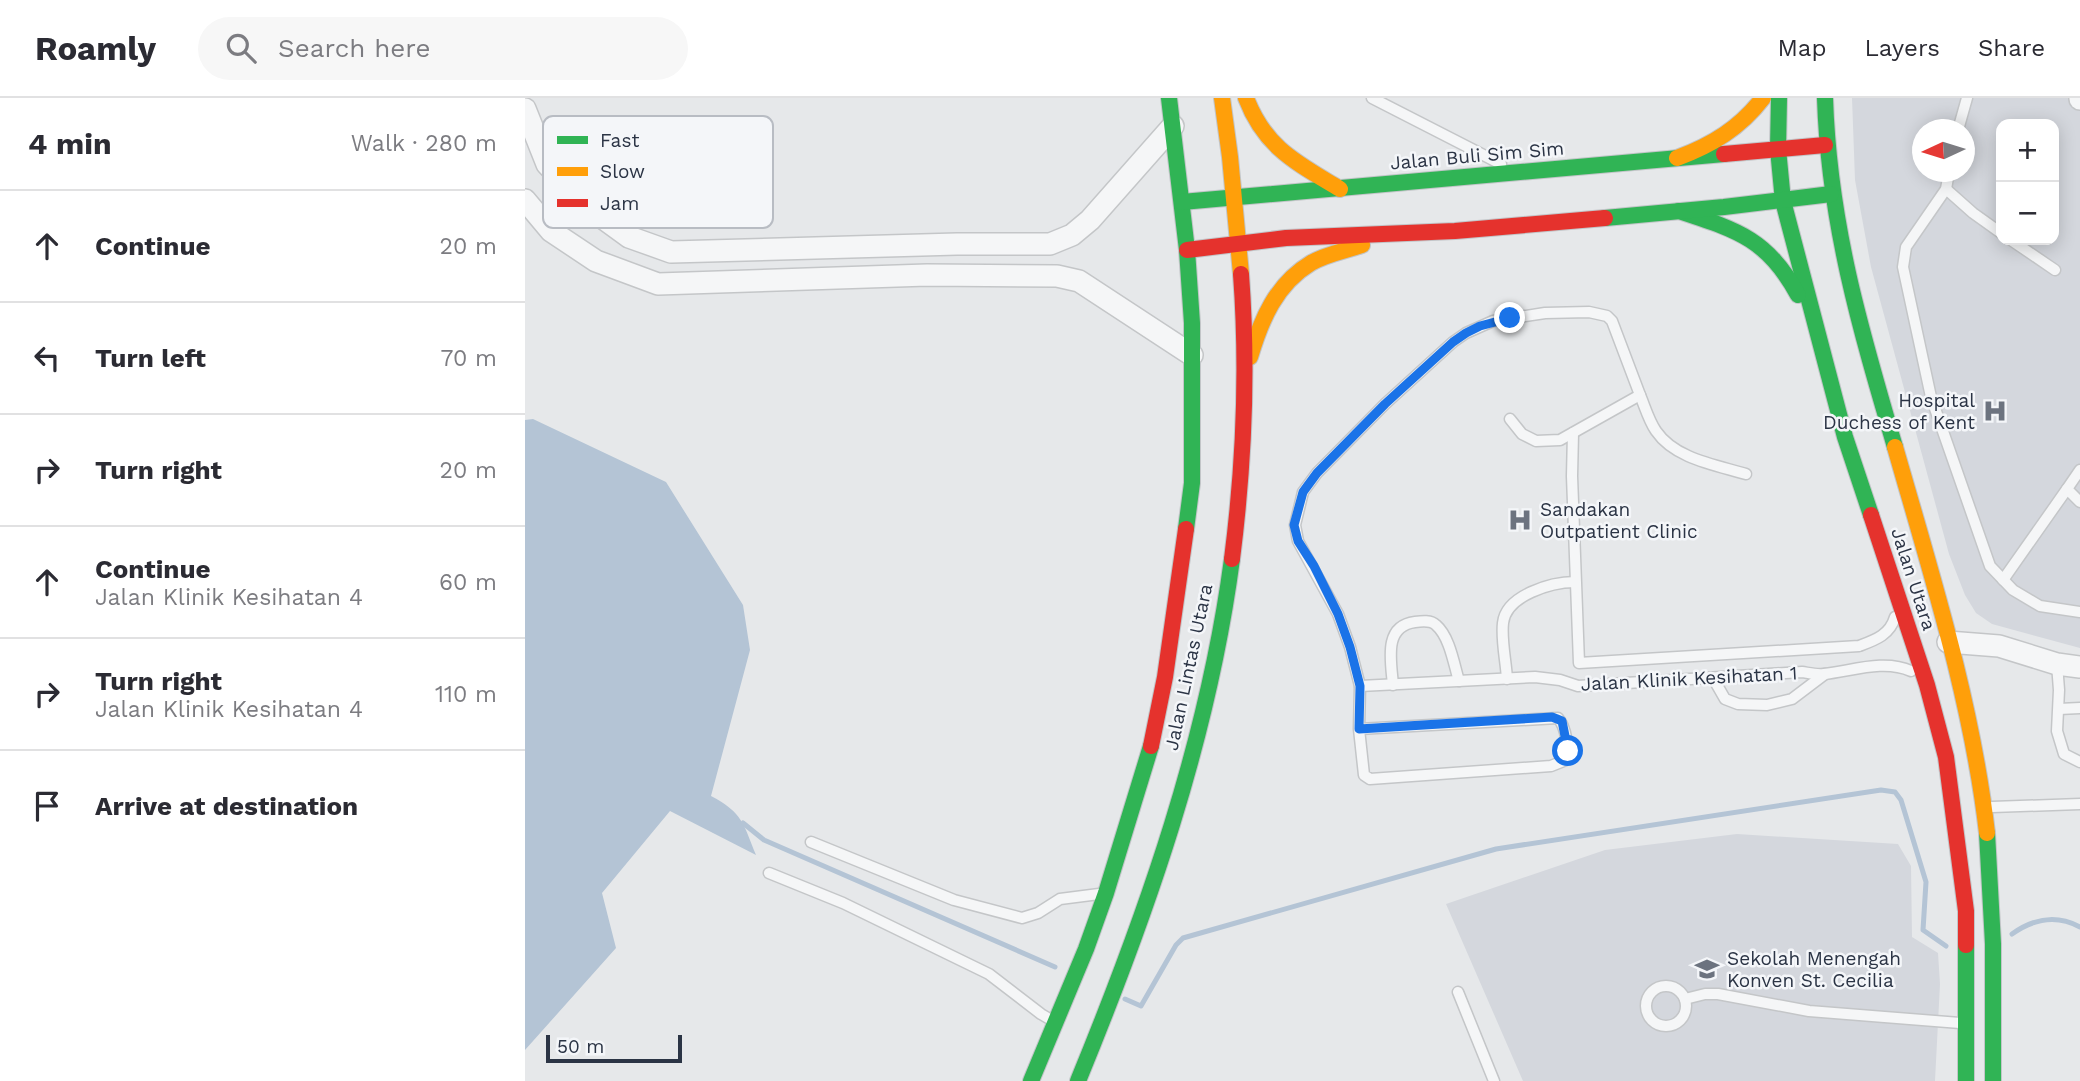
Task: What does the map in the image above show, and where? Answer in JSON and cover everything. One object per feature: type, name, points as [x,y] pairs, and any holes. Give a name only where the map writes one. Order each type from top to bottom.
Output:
[{"type":"main road","points":[[1170,98],[1187,250],[1286,238],[1455,230],[1679,211],[1831,194]]},
{"type":"main road","points":[[1222,98],[1234,199]]},
{"type":"main road","points":[[1246,98],[1251,116],[1267,139],[1285,157],[1340,189]]},
{"type":"main road","points":[[1677,158],[1704,149],[1729,133],[1739,126],[1763,98]]},
{"type":"main road","name":"Jalan Utara","points":[[1779,98],[1778,149],[1783,201],[1839,415],[1927,685],[1945,757],[1966,911],[1966,1081]]},
{"type":"main road","name":"Jalan Utara","points":[[1825,98],[1825,145],[1831,194],[1867,380],[1892,440],[1948,642],[1967,718],[1984,808],[1992,918],[1993,1081]]},
{"type":"main road","name":"Jalan Buli Sim Sim","points":[[1182,202],[1825,145]]},
{"type":"main road","name":"Jalan Lintas Utara","points":[[1078,1081],[1107,1014],[1162,858],[1210,682],[1228,585],[1240,479],[1244,401],[1234,199]]},
{"type":"main road","points":[[1679,211],[1714,222],[1767,250],[1790,280],[1817,331]]},
{"type":"main road","points":[[1244,401],[1247,367],[1257,330],[1283,286],[1311,263],[1394,233]]},
{"type":"main road","name":"Jalan Lintas Utara","points":[[1031,1081],[1086,949],[1106,893],[1147,763],[1165,677],[1192,483],[1192,355],[1187,250]]},
{"type":"main road","points":[[1839,415],[1851,396]]},
{"type":"street","points":[[525,109],[543,154]]},
{"type":"street","points":[[618,228],[629,236],[671,252],[1050,244],[1072,235],[1090,220],[1173,126]]},
{"type":"street","points":[[525,200],[543,221]]},
{"type":"street","points":[[548,228],[596,261],[658,284],[927,275],[1057,276],[1079,281],[1192,355]]},
{"type":"street","points":[[1948,642],[1999,646],[2057,664],[2080,667]]},
{"type":"lane","points":[[1373,98],[1517,173]]},
{"type":"lane","points":[[1961,119],[1967,98]]},
{"type":"lane","points":[[1947,182],[1946,189],[1906,247],[1903,267],[1931,397],[1990,566],[2013,590],[2040,606],[2080,612]]},
{"type":"lane","points":[[1946,189],[1996,229]]},
{"type":"lane","points":[[2018,245],[2055,270]]},
{"type":"lane","points":[[1359,729],[1552,717],[1562,721],[1567,756],[1563,762],[1551,766],[1370,779],[1364,775],[1359,729],[1360,686],[1350,647],[1338,614],[1298,541],[1294,525],[1303,492],[1317,473],[1385,404],[1466,333],[1493,321],[1545,313],[1589,312],[1607,316],[1612,321],[1655,430],[1670,446],[1701,461],[1746,474]]},
{"type":"lane","points":[[1510,419],[1521,434],[1537,441],[1560,440],[1640,395]]},
{"type":"lane","points":[[1573,433],[1579,663],[1859,646],[1883,636],[1894,622],[1899,600]]},
{"type":"lane","points":[[2003,580],[2080,470]]},
{"type":"lane","points":[[2067,489],[2080,502]]},
{"type":"lane","points":[[1507,679],[1503,623],[1507,612],[1531,591],[1557,582],[1575,582]]},
{"type":"lane","points":[[1393,685],[1390,646],[1394,634],[1411,622],[1426,621],[1436,625],[1445,639],[1459,681]]},
{"type":"lane","points":[[2057,664],[2057,730],[2064,754],[2080,762]]},
{"type":"lane","name":"Jalan Klinik Kesihatan 1","points":[[1360,686],[1535,677],[1560,680],[1578,686],[1802,672],[1825,674],[1874,666],[1910,669],[1927,685]]},
{"type":"lane","points":[[1713,678],[1725,699],[1738,704],[1767,705],[1792,699],[1825,674]]},
{"type":"lane","points":[[2059,709],[2080,708]]},
{"type":"lane","points":[[1984,808],[2080,804]]},
{"type":"lane","points":[[811,842],[954,900],[1022,919],[1038,913],[1060,899],[1106,893]]},
{"type":"lane","points":[[769,873],[843,902],[989,974],[1041,1014],[1056,1022]]},
{"type":"lane","points":[[1458,992],[1494,1081]]},
{"type":"lane","points":[[1685,999],[1718,994],[1809,1011],[1966,1024]]},
{"type":"shaded area","name":"Hospital Duchess of Kent","points":[[1852,98],[2080,98],[2080,648],[1992,624],[1976,613],[1965,595],[1949,554],[1871,267],[1855,180]]},
{"type":"shaded area","name":"Sekolah Menengah Konven St. Cecilia","points":[[1737,834],[1898,844],[1911,866],[1912,937],[1938,953],[1940,984],[1935,1081],[1523,1081],[1446,904],[1605,850]]},
{"type":"water","points":[[533,419],[666,482],[743,605],[750,650],[711,796],[730,808],[741,820],[756,855],[670,811],[602,893],[616,948],[525,1050],[525,420]]},
{"type":"waterway","points":[[1125,999],[1141,1006],[1176,945],[1183,938],[1496,849],[1881,790],[1895,792],[1901,800],[1926,882],[1923,930],[1946,946]]},
{"type":"waterway","points":[[743,823],[764,840],[1055,967]]},
{"type":"waterway","points":[[2012,934],[2045,920],[2062,920],[2080,927]]},
{"type":"traffic: fast","points":[[1169,98],[1187,250],[1192,323],[1192,483],[1186,529]]},
{"type":"traffic: fast","points":[[1779,98],[1778,149],[1783,201],[1845,437],[1871,515]]},
{"type":"traffic: fast","points":[[1825,98],[1833,189],[1848,275],[1895,447]]},
{"type":"traffic: fast","points":[[1182,202],[1724,154]]},
{"type":"traffic: fast","points":[[1605,218],[1831,194]]},
{"type":"traffic: fast","points":[[1679,211],[1718,224],[1749,239],[1775,261],[1798,295]]},
{"type":"traffic: fast","points":[[1078,1081],[1128,954],[1172,825],[1208,693],[1232,559]]},
{"type":"traffic: fast","points":[[1031,1081],[1086,949],[1151,746]]},
{"type":"traffic: fast","points":[[1987,833],[1993,944],[1993,1081]]},
{"type":"traffic: fast","points":[[1966,945],[1966,1081]]},
{"type":"traffic: slow","points":[[1222,98],[1241,274]]},
{"type":"traffic: slow","points":[[1246,98],[1263,130],[1284,153],[1340,189]]},
{"type":"traffic: slow","points":[[1677,158],[1725,134],[1745,118],[1763,98]]},
{"type":"traffic: slow","points":[[1250,357],[1265,317],[1288,281],[1317,260],[1362,245]]},
{"type":"traffic: slow","points":[[1895,447],[1961,687],[1987,833]]},
{"type":"traffic: jam","points":[[1724,154],[1825,145]]},
{"type":"traffic: jam","points":[[1187,250],[1286,238],[1455,231],[1605,218]]},
{"type":"traffic: jam","points":[[1232,559],[1244,416],[1241,274]]},
{"type":"traffic: jam","points":[[1871,515],[1927,685],[1946,757],[1966,911],[1966,945]]},
{"type":"traffic: jam","points":[[1151,746],[1165,677],[1186,529]]},
{"type":"place","name":"Hospital Duchess of Kent","points":[[1995,411]]},
{"type":"place","name":"Sandakan Outpatient Clinic","points":[[1520,520]]},
{"type":"place","name":"Sekolah Menengah Konven St. Cecilia","points":[[1707,969]]},
{"type":"route","points":[[1510,318],[1493,321],[1466,333],[1385,404],[1317,473],[1303,492],[1294,525],[1298,541],[1338,614],[1350,647],[1360,686],[1359,729],[1552,717],[1562,721],[1568,751]]}]
